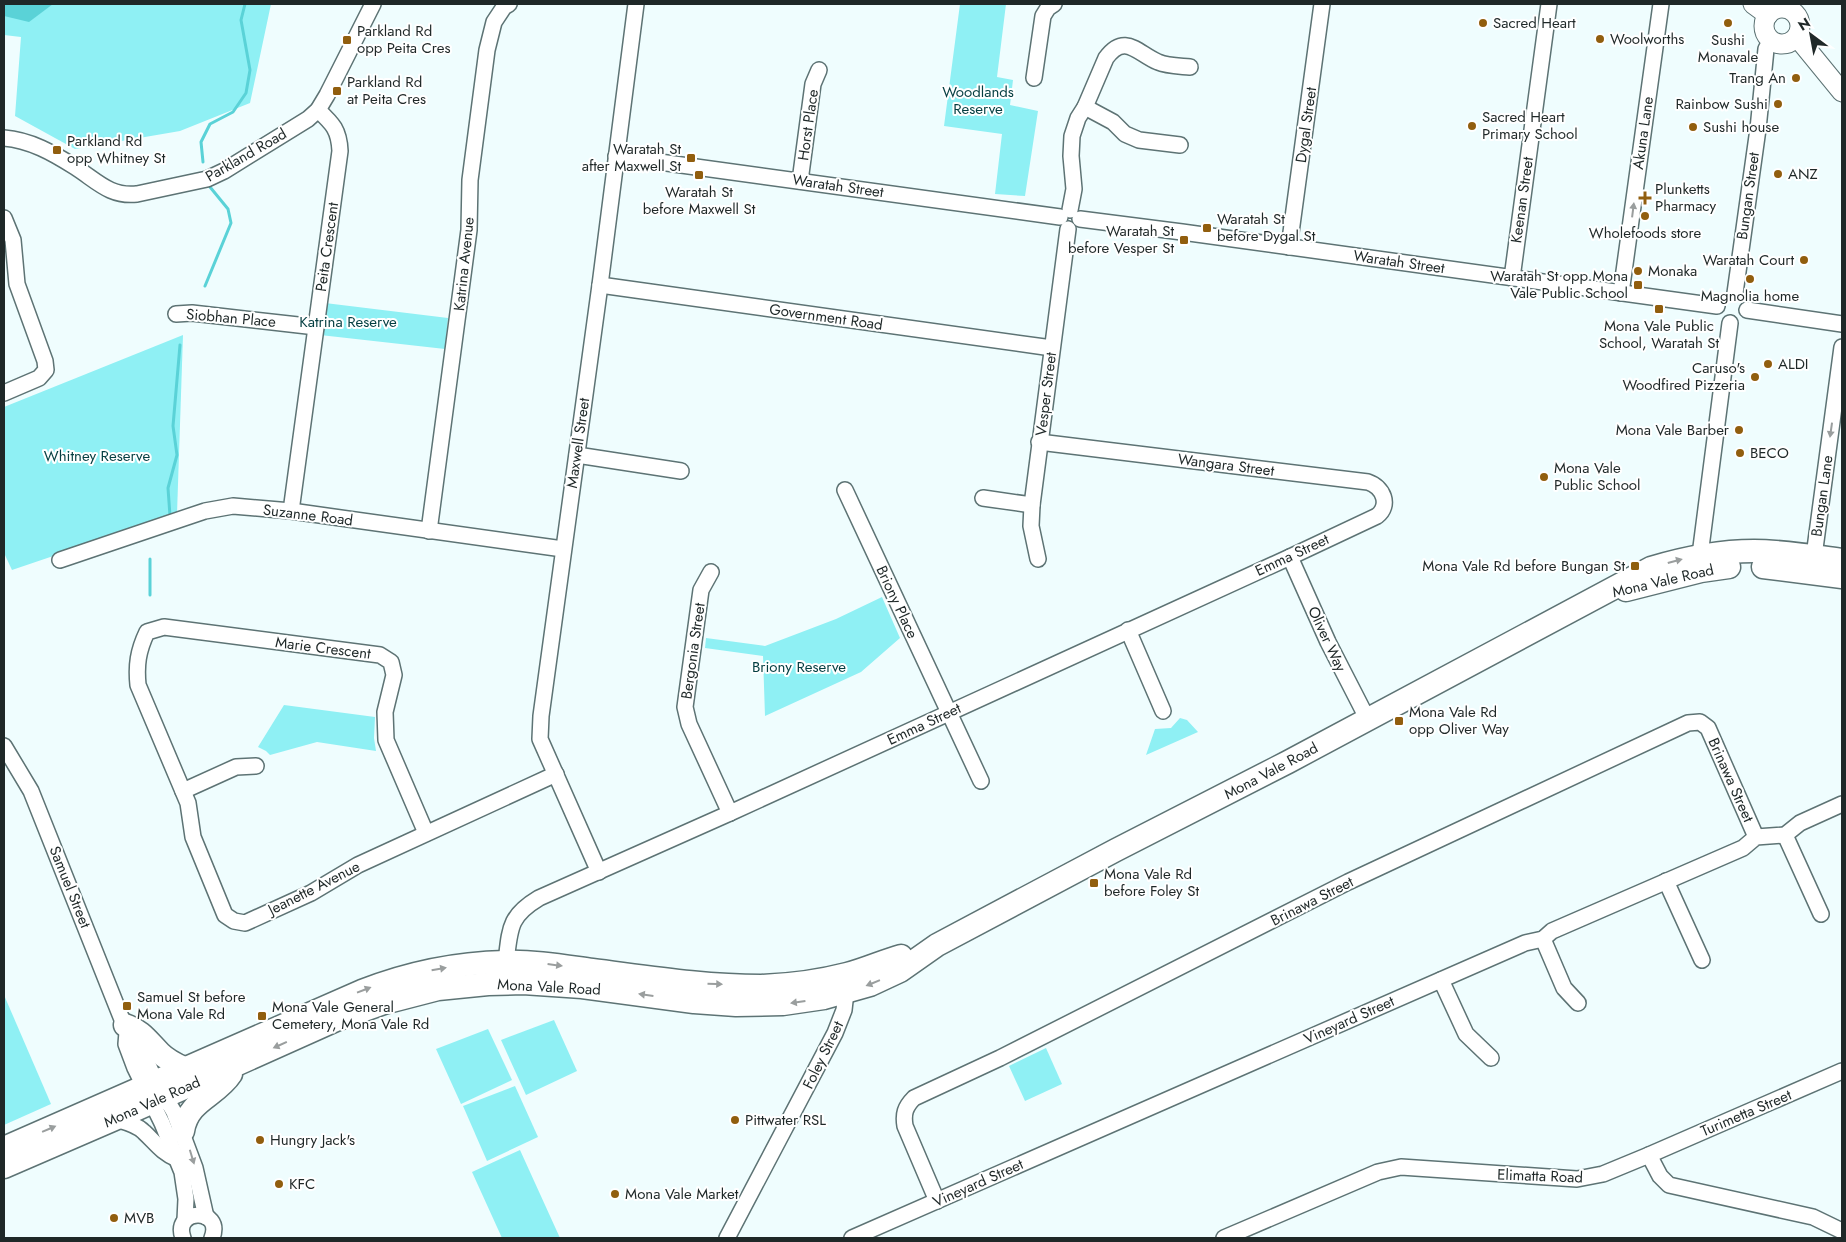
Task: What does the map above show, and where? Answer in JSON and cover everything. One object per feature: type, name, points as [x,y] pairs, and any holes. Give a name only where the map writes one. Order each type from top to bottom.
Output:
[{"type":"highway","name":"Mona Vale Road","points":[[4,1148],[236,1064],[357,1012],[398,998],[438,989],[488,984],[537,984],[582,987],[694,1002],[736,1005],[783,1004],[824,998],[847,983],[937,946],[1603,595],[1700,563],[1754,551],[1842,560]]},
{"type":"highway","name":"Mona Vale Road","points":[[1700,563],[1739,567],[1766,567],[1842,577]]},
{"type":"highway","points":[[438,989],[459,978],[497,971],[506,962],[510,970],[523,974],[537,984]]},
{"type":"highway","name":"Mona Vale Road","points":[[4,1167],[115,1119],[155,1092],[184,1068],[312,1011],[392,979],[437,969],[468,964],[536,963],[704,984],[762,986],[798,983],[847,983]]},
{"type":"highway","points":[[126,1029],[137,1030],[161,1054],[171,1062],[184,1068]]},
{"type":"highway","points":[[183,1131],[185,1120],[192,1109],[229,1077],[236,1064]]},
{"type":"main road","points":[[1789,6],[1800,21],[1801,26],[1797,37],[1787,44],[1771,40],[1765,31],[1760,9],[1777,9],[1789,6]]},
{"type":"main road","points":[[1797,37],[1842,92]]},
{"type":"street","name":"Parkland Road","points":[[4,138],[32,144],[60,158],[110,190],[126,195],[199,182],[218,174],[308,119],[318,110],[372,4]]},
{"type":"street","name":"Katrina Avenue","points":[[429,531],[469,230],[470,180],[487,50],[494,22],[504,7],[509,4]]},
{"type":"street","name":"Maxwell Street","points":[[599,872],[540,739],[540,724],[600,286],[636,4]]},
{"type":"street","points":[[1034,78],[1043,16],[1048,8],[1054,4]]},
{"type":"street","name":"Dygal Street","points":[[1289,247],[1322,4]]},
{"type":"street","name":"Keenan Street","points":[[1512,278],[1549,4]]},
{"type":"street","name":"Akuna Lane","points":[[1622,293],[1661,4]]},
{"type":"street","name":"Bungan Street","points":[[1734,293],[1758,130],[1766,49],[1771,40]]},
{"type":"street","name":"Vesper Street","points":[[1038,559],[1031,526],[1032,505],[1074,189],[1072,136],[1078,118],[1085,107],[1106,58],[1117,46],[1137,49],[1147,57],[1160,63],[1190,67]]},
{"type":"street","name":"Horst Place","points":[[800,181],[813,84],[819,70]]},
{"type":"street","points":[[1085,107],[1113,122],[1125,134],[1139,140],[1180,145]]},
{"type":"street","name":"Peita Crescent","points":[[291,511],[340,151],[335,126],[318,110]]},
{"type":"street","name":"Waratah Street","points":[[616,156],[1717,306]]},
{"type":"street","points":[[4,218],[13,240],[9,266],[45,361],[46,370],[39,378],[4,393]]},
{"type":"street","name":"Government Road","points":[[600,286],[1052,348]]},
{"type":"street","points":[[1734,293],[1743,297],[1746,301],[1746,315],[1739,321],[1730,323],[1721,319],[1717,306],[1721,297],[1725,294],[1734,293]]},
{"type":"street","points":[[1747,310],[1842,324]]},
{"type":"street","name":"Siobhan Place","points":[[176,314],[192,313],[316,327]]},
{"type":"street","points":[[1700,563],[1730,323]]},
{"type":"street","name":"Bungan Lane","points":[[1814,556],[1842,347]]},
{"type":"street","name":"Wangara Street","points":[[1039,442],[1368,482],[1374,484],[1382,493],[1384,506],[1382,512],[1377,516]]},
{"type":"street","points":[[577,455],[681,471]]},
{"type":"street","name":"Briony Place","points":[[846,490],[981,781]]},
{"type":"street","points":[[984,498],[1032,505]]},
{"type":"street","name":"Suzanne Road","points":[[60,560],[205,512],[232,506],[291,511],[563,549]]},
{"type":"street","name":"Emma Street","points":[[506,962],[510,929],[515,917],[524,907],[539,898],[730,813],[1377,516]]},
{"type":"street","name":"Oliver Way","points":[[1290,556],[1328,642],[1368,720]]},
{"type":"street","name":"Bergonia Street","points":[[711,572],[701,590],[685,707],[689,724],[730,813]]},
{"type":"street","name":"Jeanette Avenue","points":[[164,627],[147,632],[139,649],[136,666],[138,685],[188,803],[193,837],[226,915],[234,921],[245,923],[311,893],[358,865],[556,774]]},
{"type":"street","name":"Marie Crescent","points":[[164,627],[380,655],[391,662],[394,675],[385,712],[386,740],[426,833]]},
{"type":"street","points":[[1128,630],[1163,711]]},
{"type":"street","name":"Brinawa Street","points":[[937,1201],[905,1126],[903,1115],[907,1105],[914,1098],[1000,1058],[1348,882],[1688,723],[1700,722],[1708,728],[1756,837]]},
{"type":"street","name":"Samuel Street","points":[[6,754],[31,791],[126,1029],[136,1039],[155,1092]]},
{"type":"street","points":[[183,791],[236,767],[256,766]]},
{"type":"street","points":[[1756,837],[1785,835],[1800,823],[1842,804]]},
{"type":"street","points":[[1785,835],[1821,914]]},
{"type":"street","name":"Vineyard Street","points":[[858,1237],[1525,943],[1543,939],[1552,931],[1743,848],[1756,837]]},
{"type":"street","points":[[1666,881],[1702,960]]},
{"type":"street","points":[[1543,939],[1564,988],[1578,1003]]},
{"type":"street","points":[[1441,980],[1466,1034],[1491,1058]]},
{"type":"street","name":"Foley Street","points":[[727,1238],[835,1034],[844,1010],[847,983]]},
{"type":"street","name":"Turimetta Street","points":[[1649,1155],[1842,1071]]},
{"type":"street","points":[[155,1092],[174,1112],[183,1131],[195,1168],[206,1217],[213,1225],[212,1238]]},
{"type":"street","points":[[155,1092],[185,1185],[185,1220],[181,1231],[183,1238]]},
{"type":"street","points":[[115,1119],[143,1130],[164,1153],[177,1159]]},
{"type":"street","points":[[1649,1155],[1660,1176],[1669,1185],[1814,1217],[1842,1231]]},
{"type":"street","name":"Elimatta Road","points":[[1224,1238],[1385,1169],[1401,1167],[1577,1179],[1603,1174],[1649,1155]]},
{"type":"street","points":[[185,1220],[195,1215],[206,1217]]},
{"type":"green space","points":[[4,4],[271,4],[250,103],[180,131],[75,149],[15,116],[21,37],[4,35]]},
{"type":"green space","name":"Woodlands Reserve","points":[[960,4],[1006,4],[997,77],[1013,80],[1010,105],[1038,111],[1025,196],[995,194],[1002,134],[944,126]]},
{"type":"green space","name":"Katrina Reserve","points":[[325,303],[448,318],[445,349],[320,335]]},
{"type":"green space","name":"Whitney Reserve","points":[[183,335],[177,514],[12,570],[4,553],[4,407]]},
{"type":"green space","name":"Briony Reserve","points":[[882,597],[900,638],[861,672],[765,716],[763,656],[705,648],[706,638],[765,646],[836,619]]},
{"type":"green space","points":[[284,705],[375,717],[374,738],[376,751],[317,742],[270,755],[258,747]]},
{"type":"green space","points":[[1180,718],[1187,720],[1198,732],[1146,755],[1155,729],[1171,728]]},
{"type":"green space","points":[[4,995],[51,1104],[4,1125]]},
{"type":"green space","points":[[554,1020],[577,1071],[526,1095],[501,1040]]},
{"type":"green space","points":[[488,1029],[512,1080],[461,1104],[436,1049]]},
{"type":"green space","points":[[1046,1048],[1062,1084],[1025,1101],[1009,1066]]},
{"type":"green space","points":[[515,1086],[538,1137],[487,1161],[463,1106]]},
{"type":"green space","points":[[520,1150],[560,1238],[502,1238],[472,1172]]},
{"type":"shaded area","points":[[4,4],[53,4],[29,22],[4,16]]},
{"type":"waterway","points":[[203,162],[201,142],[210,124],[233,112],[246,93],[250,70],[241,20],[245,4]]},
{"type":"waterway","points":[[205,286],[231,223],[228,209],[210,187]]},
{"type":"waterway","points":[[170,516],[168,488],[177,455],[173,426],[180,345]]},
{"type":"waterway","points":[[150,559],[150,595]]},
{"type":"place","name":"Sacred Heart","points":[[1483,23]]},
{"type":"place","name":"Sushi Monavale","points":[[1728,23]]},
{"type":"place","name":"Woolworths","points":[[1600,39]]},
{"type":"place","name":"Parkland Rd opp Peita Cres","points":[[347,40]]},
{"type":"place","name":"Trang An","points":[[1796,78]]},
{"type":"place","name":"Parkland Rd at Peita Cres","points":[[337,91]]},
{"type":"place","name":"Rainbow Sushi","points":[[1778,104]]},
{"type":"place","name":"Sacred Heart Primary School","points":[[1472,126]]},
{"type":"place","name":"Sushi house","points":[[1693,127]]},
{"type":"place","name":"Parkland Rd opp Whitney St","points":[[57,150]]},
{"type":"place","name":"Waratah St after Maxwell St","points":[[691,158]]},
{"type":"place","name":"ANZ","points":[[1778,174]]},
{"type":"place","name":"Waratah St before Maxwell St","points":[[699,175]]},
{"type":"place","name":"Plunketts Pharmacy","points":[[1645,198]]},
{"type":"place","name":"Wholefoods store","points":[[1645,216]]},
{"type":"place","name":"Waratah St before Dygal St","points":[[1207,228]]},
{"type":"place","name":"Waratah St before Vesper St","points":[[1184,240]]},
{"type":"place","name":"Waratah Court","points":[[1804,260]]},
{"type":"place","name":"Monaka","points":[[1638,271]]},
{"type":"place","name":"Magnolia home","points":[[1750,279]]},
{"type":"place","name":"Waratah St opp Mona Vale Public School","points":[[1638,285]]},
{"type":"place","name":"Mona Vale Public School, Waratah St","points":[[1659,309]]},
{"type":"place","name":"ALDI","points":[[1768,364]]},
{"type":"place","name":"Caruso's Woodfired Pizzeria","points":[[1755,377]]},
{"type":"place","name":"Mona Vale Barber","points":[[1739,430]]},
{"type":"place","name":"BECO","points":[[1740,453]]},
{"type":"place","name":"Mona Vale Public School","points":[[1544,477]]},
{"type":"place","name":"Mona Vale Rd before Bungan St","points":[[1635,566]]},
{"type":"place","name":"Mona Vale Rd opp Oliver Way","points":[[1399,721]]},
{"type":"place","name":"Mona Vale Rd before Foley St","points":[[1094,883]]},
{"type":"place","name":"Samuel St before Mona Vale Rd","points":[[127,1006]]},
{"type":"place","name":"Mona Vale General Cemetery, Mona Vale Rd","points":[[262,1016]]},
{"type":"place","name":"Pittwater RSL","points":[[735,1120]]},
{"type":"place","name":"Hungry Jack's","points":[[260,1140]]},
{"type":"place","name":"KFC","points":[[279,1184]]},
{"type":"place","name":"Mona Vale Market","points":[[615,1194]]},
{"type":"place","name":"MVB","points":[[114,1218]]}]
